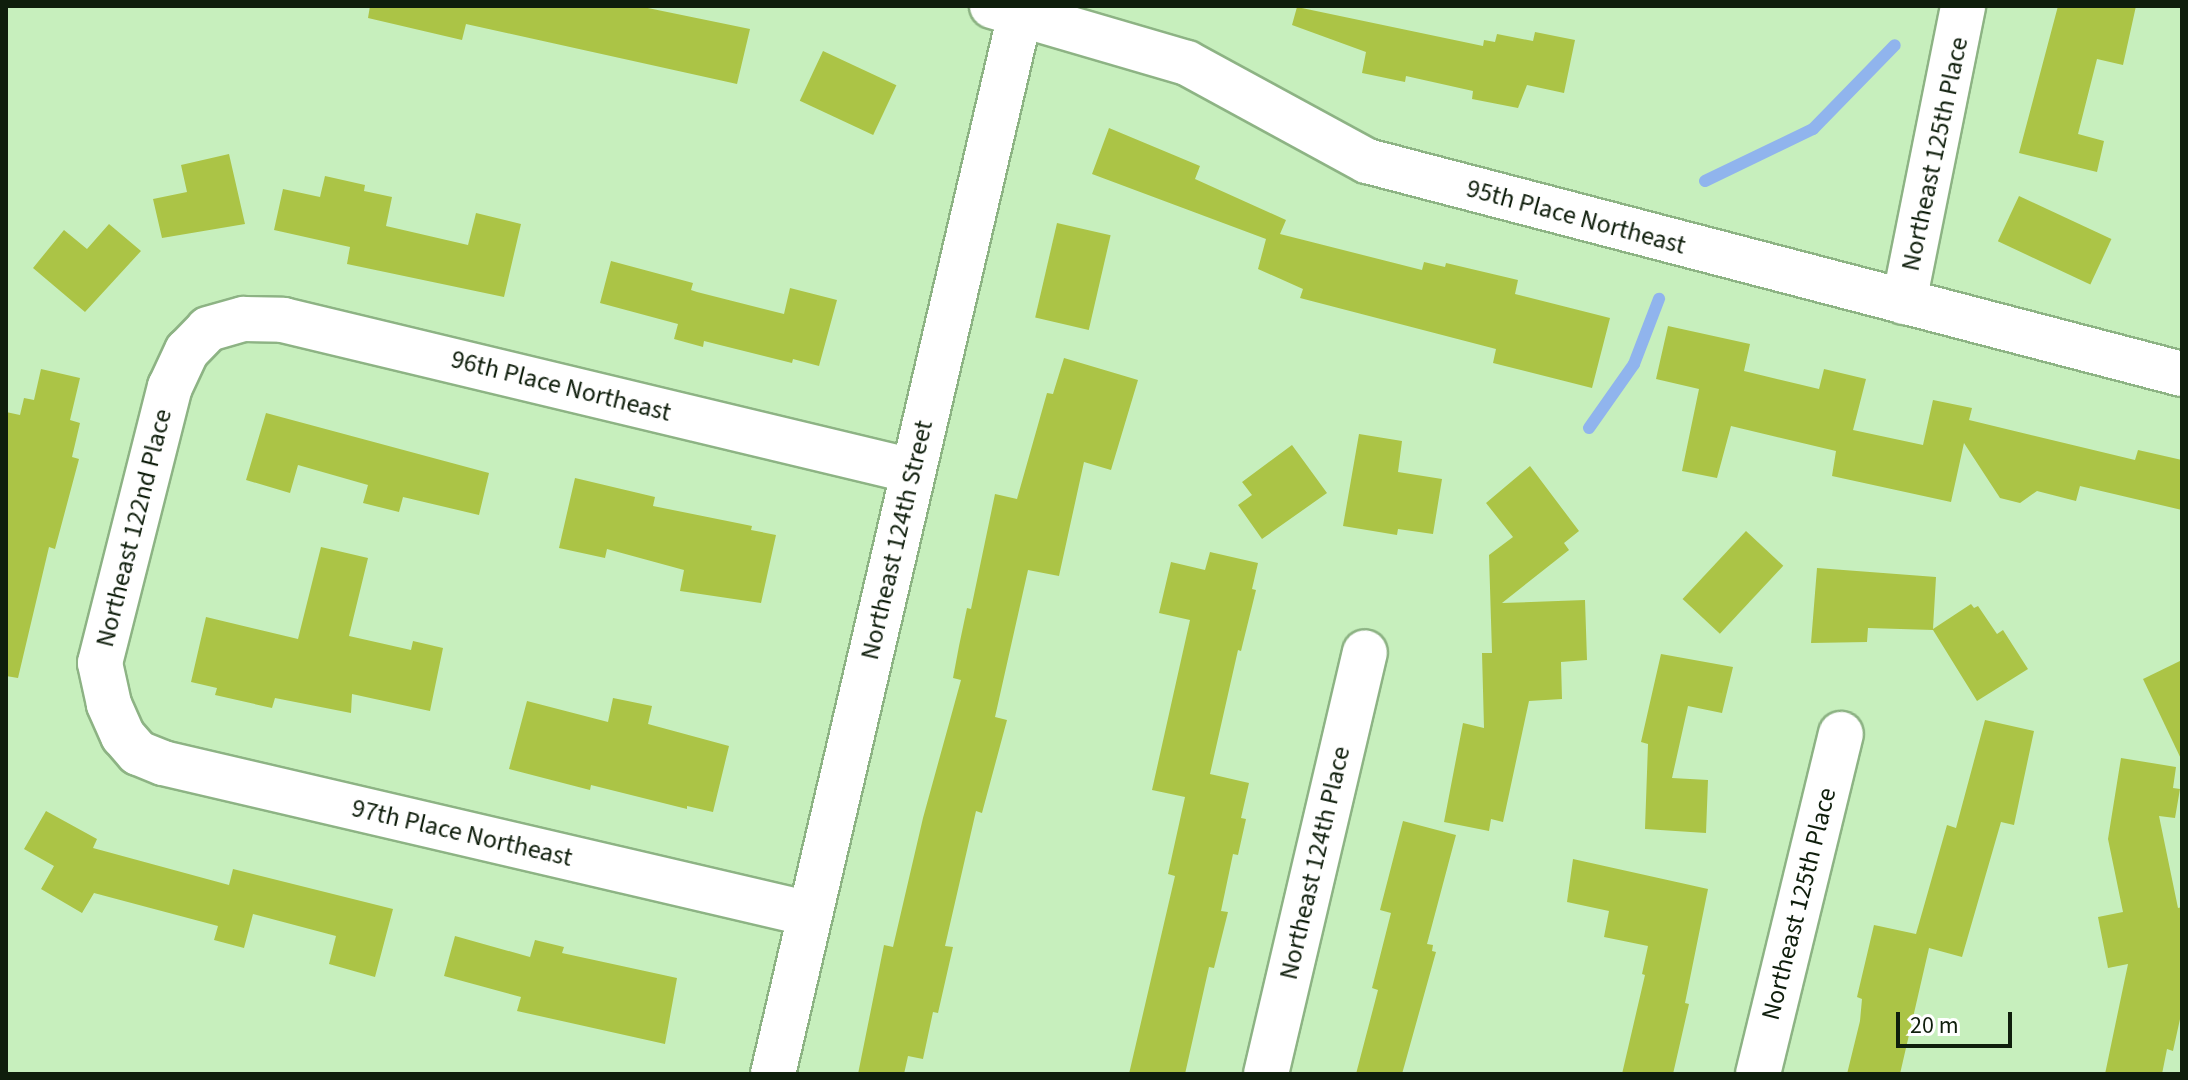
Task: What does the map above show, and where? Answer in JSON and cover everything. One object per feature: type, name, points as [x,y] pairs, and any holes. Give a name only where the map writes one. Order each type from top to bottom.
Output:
[{"type":"street","name":"Northeast 125th Place","points":[[1904,302],[1963,6]]},
{"type":"street","name":"95th Place Northeast","points":[[1011,8],[1187,63],[1367,161],[2182,374]]},
{"type":"street","name":"Northeast 124th Street","points":[[773,1074],[913,471],[1011,8]]},
{"type":"street","name":"96th Place Northeast","points":[[208,329],[244,319],[283,320],[913,471]]},
{"type":"street","name":"Northeast 122nd Place","points":[[123,736],[109,704],[100,663],[170,387],[187,351],[208,329]]},
{"type":"street","name":"Northeast 124th Place","points":[[1266,1074],[1365,652]]},
{"type":"street","name":"Northeast 125th Place","points":[[1758,1074],[1841,734]]},
{"type":"street","name":"97th Place Northeast","points":[[123,736],[138,753],[163,763],[810,914]]},
{"type":"building","points":[[370,6],[638,6],[750,29],[737,84],[466,24],[462,40],[368,18]]},
{"type":"building","points":[[2058,6],[2136,6],[2123,65],[2097,59],[2078,134],[2104,141],[2097,172],[2019,153]]},
{"type":"building","points":[[1297,7],[1483,46],[1484,40],[1495,42],[1497,34],[1533,41],[1535,32],[1575,40],[1564,93],[1527,85],[1518,108],[1472,99],[1473,91],[1406,76],[1405,82],[1362,73],[1366,52],[1292,25]]},
{"type":"building","points":[[823,51],[896,85],[873,135],[800,101]]},
{"type":"building","points":[[1109,128],[1200,166],[1195,179],[1286,220],[1280,234],[1422,270],[1424,262],[1445,267],[1446,263],[1518,280],[1515,294],[1610,318],[1592,388],[1493,363],[1496,349],[1300,298],[1303,289],[1258,269],[1266,239],[1092,174]]},
{"type":"building","points":[[229,154],[245,224],[162,238],[153,199],[187,192],[181,165]]},
{"type":"building","points":[[325,176],[365,185],[364,191],[392,197],[386,226],[468,245],[476,213],[521,224],[504,297],[347,264],[350,247],[274,230],[283,189],[320,197]]},
{"type":"building","points":[[2019,196],[2111,239],[2090,284],[1998,241]]},
{"type":"building","points":[[1057,223],[1111,235],[1089,330],[1035,318]]},
{"type":"building","points":[[109,224],[141,251],[85,312],[33,268],[64,230],[87,249]]},
{"type":"building","points":[[611,261],[693,283],[691,290],[697,292],[784,314],[790,288],[837,300],[819,366],[793,359],[792,363],[704,341],[703,347],[674,339],[678,324],[600,303]]},
{"type":"building","points":[[1668,326],[1750,344],[1744,371],[1819,389],[1824,369],[1866,379],[1853,430],[1923,445],[1933,400],[1972,408],[1969,420],[2135,460],[2138,450],[2182,460],[2182,510],[2080,486],[2076,501],[2037,491],[2020,503],[2000,498],[1964,443],[1951,502],[1832,476],[1836,451],[1731,426],[1717,478],[1682,471],[1699,389],[1656,379]]},
{"type":"building","points":[[1064,358],[1138,380],[1111,470],[1084,462],[1059,576],[1028,570],[995,717],[1007,720],[982,813],[976,811],[945,946],[953,947],[938,1013],[933,1012],[923,1059],[908,1056],[904,1074],[858,1074],[884,945],[893,947],[923,818],[961,680],[953,678],[995,494],[1017,499],[1047,393],[1053,394]]},
{"type":"building","points":[[41,369],[80,378],[70,420],[80,423],[72,457],[79,459],[55,549],[49,547],[18,678],[6,676],[6,412],[20,415],[24,398],[34,400]]},
{"type":"building","points":[[266,413],[489,473],[479,515],[403,497],[399,512],[363,503],[368,485],[298,465],[290,493],[246,480]]},
{"type":"building","points":[[1359,434],[1402,441],[1398,472],[1442,479],[1433,534],[1398,529],[1397,535],[1343,526]]},
{"type":"building","points":[[1292,445],[1327,493],[1262,539],[1238,505],[1252,495],[1242,482]]},
{"type":"building","points":[[1530,466],[1579,531],[1564,543],[1569,550],[1502,603],[1585,600],[1587,660],[1561,662],[1562,699],[1529,701],[1503,822],[1491,819],[1489,831],[1444,822],[1463,723],[1484,728],[1482,653],[1492,653],[1489,555],[1513,537],[1486,503]]},
{"type":"building","points":[[575,478],[655,497],[653,506],[752,526],[751,530],[776,535],[761,603],[680,591],[684,570],[607,549],[605,558],[559,548]]},
{"type":"building","points":[[1746,531],[1783,566],[1720,634],[1683,599]]},
{"type":"building","points":[[321,547],[368,558],[349,636],[411,650],[413,641],[443,648],[430,711],[352,694],[351,713],[275,698],[272,708],[215,695],[217,688],[191,682],[206,617],[298,639]]},
{"type":"building","points":[[1210,552],[1258,563],[1252,589],[1256,590],[1241,651],[1238,650],[1210,774],[1249,783],[1241,818],[1246,819],[1238,855],[1233,854],[1221,911],[1228,912],[1214,968],[1209,967],[1185,1074],[1129,1074],[1175,876],[1168,874],[1185,797],[1152,790],[1190,620],[1159,613],[1171,562],[1205,570]]},
{"type":"building","points":[[1817,568],[1936,577],[1933,629],[1971,604],[1974,608],[1978,606],[1997,634],[2003,630],[2028,669],[1977,701],[1933,630],[1868,628],[1867,642],[1811,643]]},
{"type":"building","points":[[1661,654],[1733,667],[1722,713],[1688,706],[1672,778],[1708,780],[1706,833],[1645,829],[1648,744],[1641,742]]},
{"type":"building","points":[[2182,660],[2182,761],[2143,679]]},
{"type":"building","points":[[613,698],[652,706],[648,724],[729,746],[713,812],[687,806],[687,809],[591,785],[590,790],[509,769],[527,701],[608,722]]},
{"type":"building","points":[[1985,720],[2034,731],[2014,825],[2001,822],[1962,957],[1929,948],[1900,1074],[1847,1074],[1860,1021],[1862,999],[1857,997],[1874,925],[1916,934],[1947,825],[1956,828]]},
{"type":"building","points":[[2121,758],[2176,767],[2173,788],[2180,789],[2175,818],[2159,816],[2178,908],[2182,907],[2182,1010],[2173,1051],[2167,1049],[2162,1074],[2105,1074],[2128,964],[2108,968],[2098,917],[2123,912],[2108,839]]},
{"type":"building","points":[[46,811],[97,839],[93,848],[229,885],[233,869],[393,909],[375,977],[329,964],[336,936],[253,914],[244,948],[214,940],[218,926],[94,893],[82,913],[41,889],[54,866],[24,849]]},
{"type":"building","points":[[1403,821],[1456,835],[1427,944],[1433,945],[1432,951],[1436,952],[1402,1074],[1356,1074],[1378,990],[1372,988],[1391,913],[1380,910]]},
{"type":"building","points":[[1573,859],[1708,889],[1685,1003],[1689,1004],[1673,1074],[1622,1074],[1645,975],[1642,974],[1648,946],[1604,937],[1609,911],[1567,902]]},
{"type":"building","points":[[455,936],[530,957],[535,940],[564,947],[562,953],[677,978],[665,1044],[517,1011],[521,997],[444,976]]},
{"type":"waterway","points":[[1705,181],[1813,129],[1895,45]]},
{"type":"waterway","points":[[1589,428],[1634,364],[1659,299]]}]
